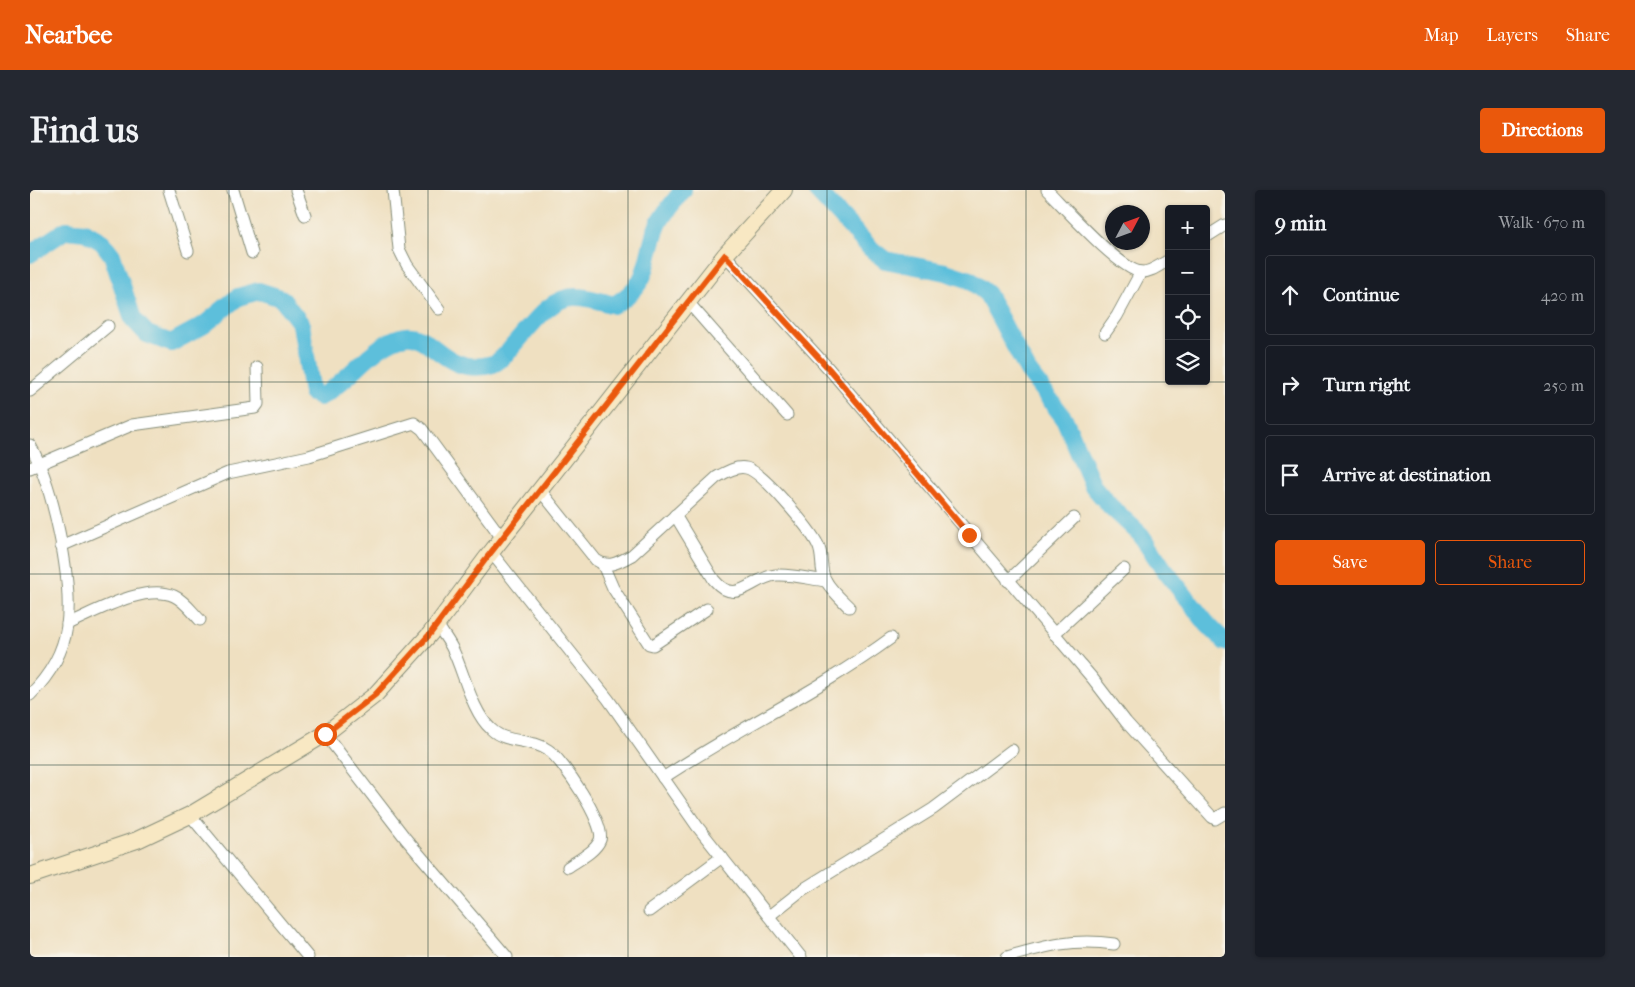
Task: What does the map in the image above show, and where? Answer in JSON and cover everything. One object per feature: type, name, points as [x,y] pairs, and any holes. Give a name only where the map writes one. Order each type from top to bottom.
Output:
[{"type":"main road","points":[[30,876],[137,840],[190,815],[325,734],[375,695],[396,674],[437,624],[491,552],[725,255],[784,190]]},
{"type":"street","points":[[169,190],[188,251]]},
{"type":"street","points":[[233,190],[252,253]]},
{"type":"street","points":[[296,190],[305,215]]},
{"type":"street","points":[[394,190],[399,248],[406,265],[439,309]]},
{"type":"street","points":[[1047,190],[1115,257],[1132,270],[1147,272],[1165,262]]},
{"type":"street","points":[[1210,235],[1225,226]]},
{"type":"street","points":[[725,255],[829,369],[1054,634],[1126,722],[1212,817],[1215,819],[1225,813]]},
{"type":"street","points":[[1105,333],[1117,316],[1141,272]]},
{"type":"street","points":[[688,302],[787,416]]},
{"type":"street","points":[[30,391],[108,326]]},
{"type":"street","points":[[35,466],[132,426],[255,408],[258,404],[257,367]]},
{"type":"street","points":[[61,546],[228,473],[309,456],[414,423],[422,429],[502,538]]},
{"type":"street","points":[[30,446],[61,546],[67,591],[67,624],[59,655],[46,680],[30,695]]},
{"type":"street","points":[[603,565],[615,564],[632,555],[717,476],[734,468],[745,468],[764,478],[811,534],[818,545],[820,566],[826,581],[849,607]]},
{"type":"street","points":[[540,490],[596,560],[603,565],[613,588],[649,644],[653,645],[663,640],[707,609]]},
{"type":"street","points":[[675,515],[721,589],[737,592],[772,576],[826,581]]},
{"type":"street","points":[[1008,581],[1074,518]]},
{"type":"street","points":[[491,552],[608,699],[663,778],[722,857],[801,957]]},
{"type":"street","points":[[1054,634],[1124,569]]},
{"type":"street","points":[[67,624],[145,594],[174,596],[186,604],[200,620]]},
{"type":"street","points":[[437,624],[453,649],[486,724],[500,736],[539,745],[549,750],[574,781],[600,828],[601,838],[596,848],[568,867]]},
{"type":"street","points":[[663,778],[723,739],[811,692],[850,668],[891,638]]},
{"type":"street","points":[[325,734],[406,839],[507,957]]},
{"type":"street","points":[[769,916],[802,890],[933,809],[1012,750]]},
{"type":"street","points":[[190,815],[308,957]]},
{"type":"street","points":[[649,911],[722,857]]},
{"type":"street","points":[[1007,957],[1066,942],[1085,940],[1114,944]]},
{"type":"waterway","points":[[30,254],[66,230],[85,232],[102,242],[112,255],[133,319],[147,334],[171,343],[204,325],[238,297],[259,291],[281,298],[301,324],[312,393],[320,397],[341,382],[373,353],[395,339],[406,336],[416,337],[452,361],[477,367],[493,364],[502,359],[533,322],[558,301],[582,297],[614,305],[627,296],[642,279],[658,225],[683,190]]},
{"type":"waterway","points":[[816,190],[870,248],[885,260],[946,272],[970,280],[987,294],[1028,371],[1064,418],[1093,486],[1110,506],[1141,535],[1163,568],[1208,625],[1225,642]]},
{"type":"route","points":[[325,734],[351,716],[375,695],[396,674],[430,634],[485,560],[725,255],[829,369],[969,535]]}]
